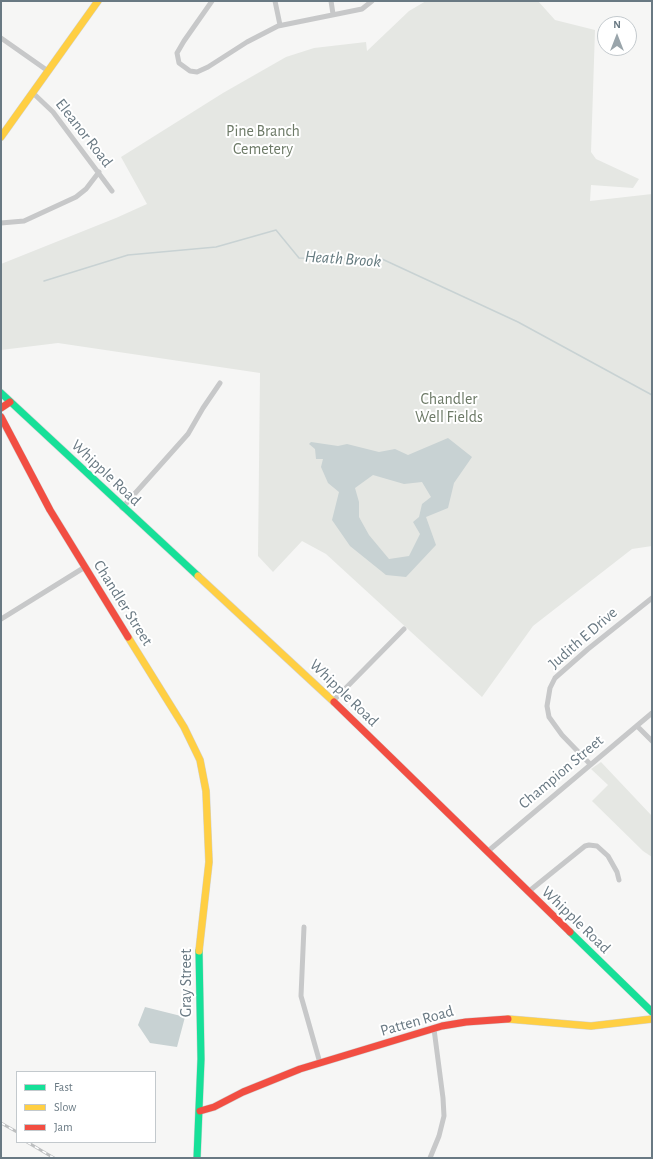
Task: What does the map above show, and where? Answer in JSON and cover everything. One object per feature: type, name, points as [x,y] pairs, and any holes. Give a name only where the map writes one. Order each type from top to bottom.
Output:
[{"type":"street","points":[[1,137],[98,1]]},
{"type":"street","points":[[212,1],[184,41],[177,54],[179,63],[190,72],[197,72],[208,67],[252,39],[280,25],[362,9],[372,1]]},
{"type":"street","points":[[275,1],[280,25]]},
{"type":"street","points":[[331,1],[333,14]]},
{"type":"street","points":[[1,38],[48,71]]},
{"type":"street","name":"Eleanor Road","points":[[33,93],[53,112],[112,191]]},
{"type":"street","points":[[1,223],[24,221],[76,197],[86,189],[99,172]]},
{"type":"street","points":[[122,508],[185,439],[220,384]]},
{"type":"street","name":"Whipple Road","points":[[1,393],[122,508],[244,617],[333,701],[652,1012]]},
{"type":"street","points":[[1,408],[10,402]]},
{"type":"street","name":"Chandler Street","points":[[1,417],[29,473],[85,568],[188,733],[200,760],[208,809]]},
{"type":"street","points":[[1,619],[85,568]]},
{"type":"street","name":"Judith E Drive","points":[[590,764],[562,735],[549,717],[547,706],[550,688],[555,678],[588,649],[652,598]]},
{"type":"street","points":[[333,701],[404,629]]},
{"type":"street","name":"Champion Street","points":[[488,852],[652,713]]},
{"type":"street","points":[[636,726],[652,742]]},
{"type":"street","name":"Gray Street","points":[[197,1158],[201,1059],[198,965],[209,871],[208,809]]},
{"type":"street","points":[[528,892],[585,846],[589,845],[597,846],[608,856],[617,872],[619,880]]},
{"type":"street","points":[[304,928],[301,996],[320,1063]]},
{"type":"street","name":"Patten Road","points":[[200,1111],[214,1107],[243,1092],[292,1072],[381,1046],[434,1028],[497,1020],[590,1026],[652,1019]]},
{"type":"street","points":[[430,1158],[441,1130],[444,1116],[434,1028]]},
{"type":"green space","name":"Chandler Well Fields","points":[[426,1],[538,1],[555,20],[595,30],[591,152],[596,159],[639,179],[633,188],[591,185],[590,201],[652,194],[652,546],[632,549],[533,626],[482,697],[326,554],[302,541],[273,572],[258,556],[260,373],[58,343],[1,350],[1,264],[147,204],[121,157],[223,93],[286,57],[314,48],[366,42],[367,51],[409,11]]},
{"type":"green space","points":[[601,762],[652,816],[652,857],[643,851],[592,801],[608,785],[591,769]]},
{"type":"shaded area","points":[[448,438],[472,457],[454,483],[448,508],[426,517],[436,545],[406,577],[386,575],[350,546],[332,520],[339,492],[328,483],[321,467],[323,459],[316,459],[315,449],[309,444],[311,442],[338,446],[347,444],[379,452],[395,449],[408,455]],"holes":[[[373,475],[404,484],[422,482],[431,497],[422,504],[419,517],[413,522],[420,534],[409,556],[389,559],[369,535],[359,517],[359,502],[355,488]]]},
{"type":"shaded area","points":[[145,1007],[185,1017],[177,1047],[150,1043],[138,1025]]},
{"type":"waterway","name":"Heath Brook","points":[[44,281],[128,255],[216,247],[276,230],[299,258],[382,259],[518,322],[652,395]]},
{"type":"railway","points":[[1,1123],[16,1131]]},
{"type":"railway","points":[[29,1143],[54,1158]]},
{"type":"traffic: fast","points":[[1,393],[198,576]]},
{"type":"traffic: fast","points":[[570,932],[652,1012]]},
{"type":"traffic: fast","points":[[197,1158],[201,1059],[199,951]]},
{"type":"traffic: slow","points":[[1,137],[98,1]]},
{"type":"traffic: slow","points":[[198,576],[334,702]]},
{"type":"traffic: slow","points":[[128,637],[184,727],[200,760],[206,791],[209,862],[199,951]]},
{"type":"traffic: slow","points":[[508,1019],[591,1026],[652,1019]]},
{"type":"traffic: jam","points":[[1,408],[10,402]]},
{"type":"traffic: jam","points":[[1,417],[50,510],[128,637]]},
{"type":"traffic: jam","points":[[334,702],[570,932]]},
{"type":"traffic: jam","points":[[200,1111],[214,1107],[243,1092],[300,1069],[442,1026],[466,1022],[508,1019]]},
{"type":"park label","name":"Pine Branch Cemetery","points":[[263,140]]}]
